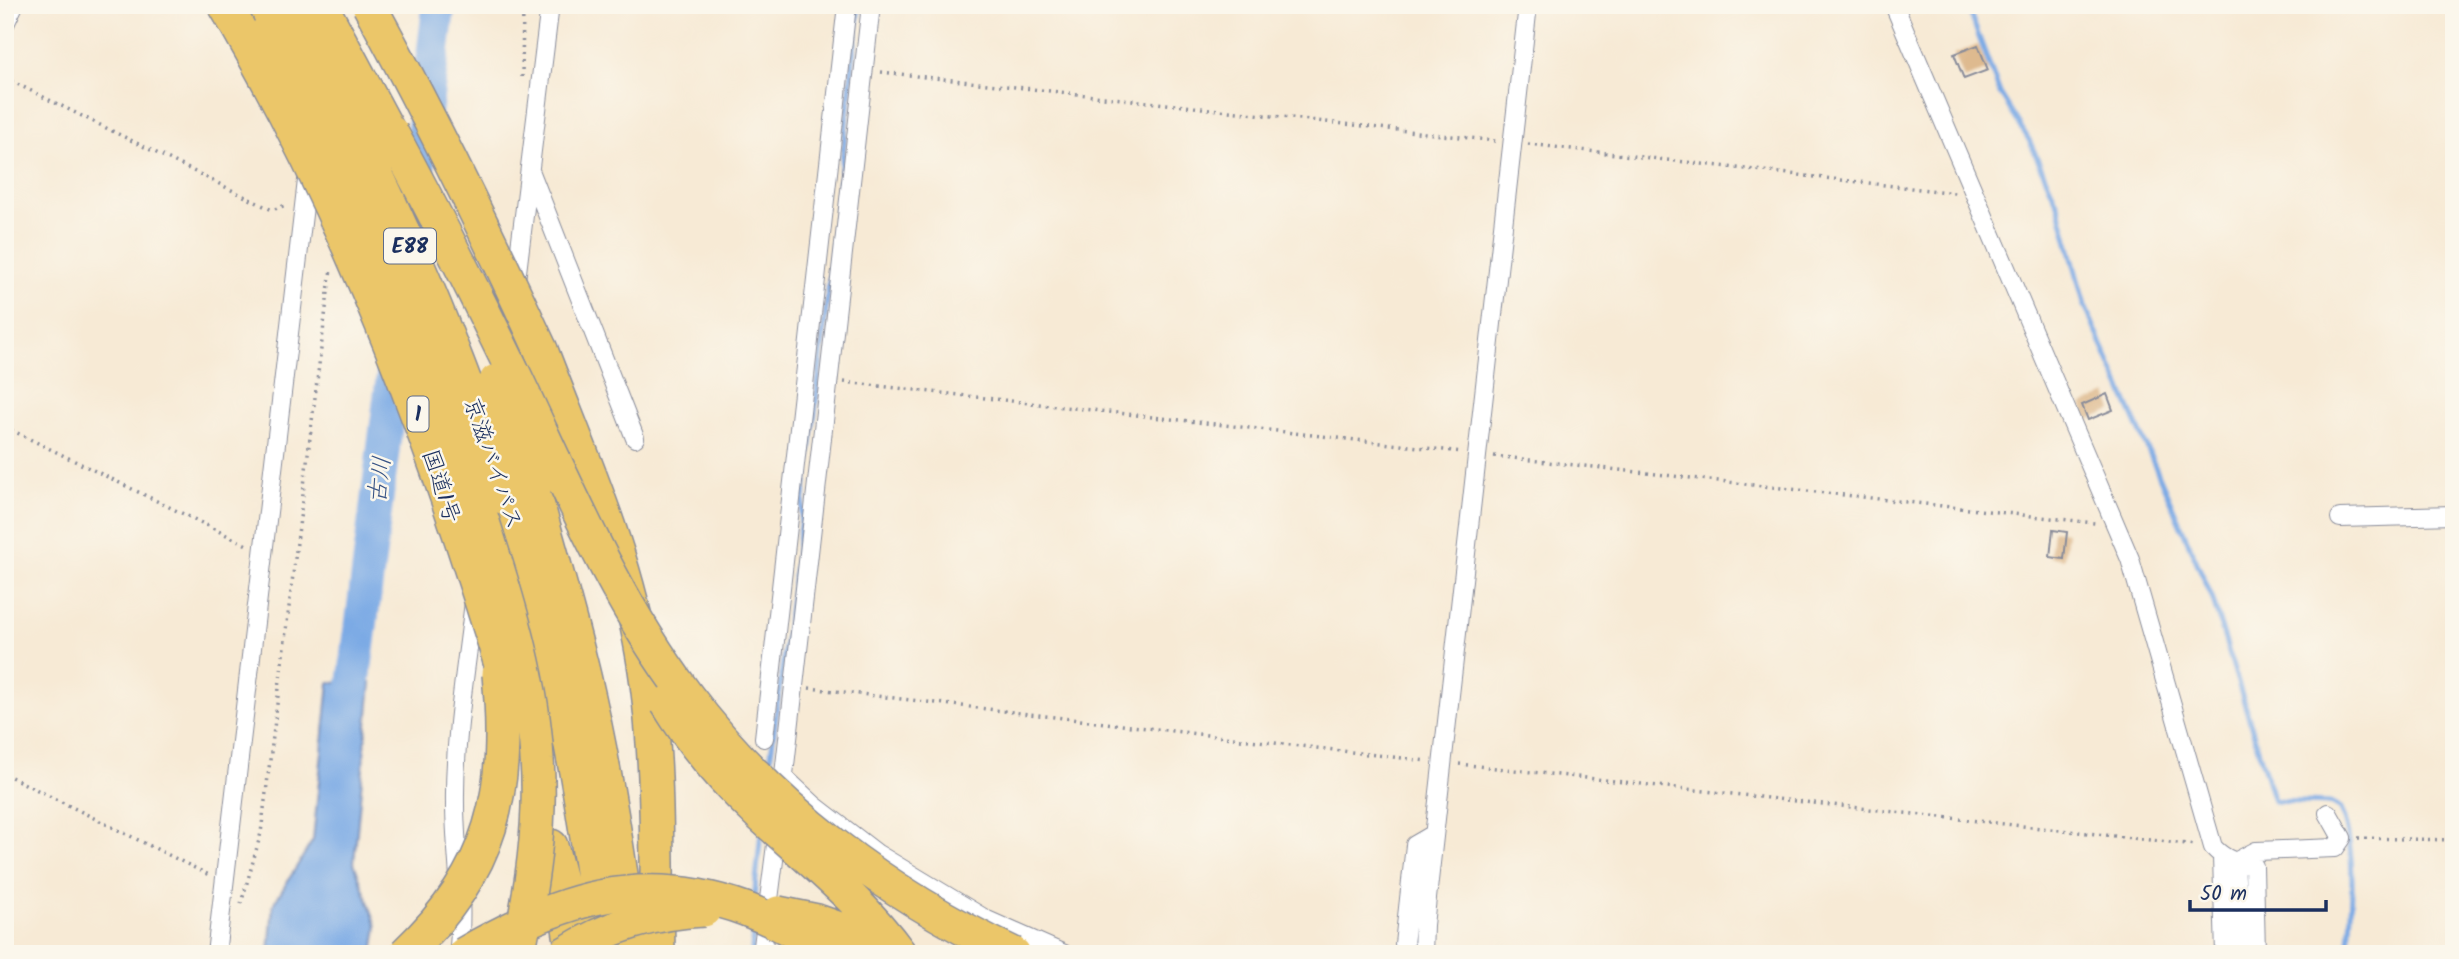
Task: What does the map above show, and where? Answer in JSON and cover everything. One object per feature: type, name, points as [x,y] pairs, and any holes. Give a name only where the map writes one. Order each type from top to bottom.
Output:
[{"type":"highway","name":"国道1号","points":[[225,5],[254,54],[324,188],[364,276],[405,377],[511,696],[564,895],[573,954]]},
{"type":"highway","points":[[256,5],[353,189],[415,333],[450,425],[499,574],[526,670],[538,761],[536,847],[531,890],[518,954]]},
{"type":"highway","name":"京滋バイパス","points":[[286,5],[355,129],[399,221],[457,358],[508,499],[559,687],[576,774],[604,954]]},
{"type":"highway","name":"京滋バイパス","points":[[321,5],[390,132],[470,312],[534,492],[584,677],[616,837],[632,954]]},
{"type":"highway","points":[[369,5],[471,201],[541,350],[611,534],[628,588],[641,642],[649,698],[658,954]]},
{"type":"highway","points":[[390,132],[456,254],[650,675],[698,748],[759,813],[857,903],[900,954]]},
{"type":"highway","points":[[405,954],[434,926],[474,868],[489,831],[499,790],[501,699],[495,638],[477,534],[450,425]]},
{"type":"highway","points":[[583,526],[640,625],[675,678],[716,732],[751,768],[832,844],[876,876],[973,935],[1014,954]]},
{"type":"highway","points":[[464,954],[513,928],[579,901],[640,891],[698,896],[730,904],[792,930],[825,954]]},
{"type":"highway","points":[[564,954],[607,930],[633,921],[691,911],[734,909],[780,913],[817,921],[909,954]]},
{"type":"street","points":[[5,24],[14,5]]},
{"type":"street","points":[[216,954],[329,5]]},
{"type":"street","points":[[458,954],[460,940],[459,856],[455,806],[456,751],[550,5]]},
{"type":"street","points":[[764,738],[846,5]]},
{"type":"street","points":[[762,954],[871,5]]},
{"type":"street","points":[[1423,954],[1434,834],[1528,5]]},
{"type":"street","points":[[1894,5],[2130,559],[2223,855],[2240,954]]},
{"type":"street","points":[[839,69],[863,71]]},
{"type":"street","points":[[530,170],[635,438]]},
{"type":"street","points":[[804,377],[828,381]]},
{"type":"street","points":[[2340,518],[2454,515]]},
{"type":"street","points":[[769,687],[793,688]]},
{"type":"street","points":[[784,777],[816,806],[877,853],[987,920],[1064,954]]},
{"type":"street","points":[[2223,855],[2334,848],[2342,838],[2328,813]]},
{"type":"street","points":[[1404,944],[1415,845],[1434,834]]},
{"type":"street","points":[[2223,855],[2225,954]]},
{"type":"street","points":[[2223,855],[2254,866],[2256,954]]},
{"type":"path","points":[[863,71],[1974,195]]},
{"type":"path","points":[[5,78],[272,210],[305,200]]},
{"type":"path","points":[[241,904],[261,833],[331,267]]},
{"type":"path","points":[[5,427],[262,552]]},
{"type":"path","points":[[793,688],[2223,855]]},
{"type":"path","points":[[5,774],[224,882]]},
{"type":"path","points":[[2342,838],[2454,840]]},
{"type":"water","points":[[371,682],[354,863],[377,926],[373,954],[269,954],[273,905],[313,840],[329,683]]},
{"type":"building","points":[[1978,45],[1988,70],[1964,79],[1954,54]]},
{"type":"building","points":[[2107,394],[2113,410],[2088,420],[2082,405]]},
{"type":"building","points":[[2053,530],[2067,532],[2064,559],[2050,557]]},
{"type":"waterway","name":"古川","points":[[407,260],[439,5]]},
{"type":"waterway","points":[[769,770],[815,411],[859,5]]},
{"type":"waterway","points":[[1967,5],[2000,93],[2029,140],[2058,205],[2085,306],[2212,597],[2274,801],[2330,803],[2341,809],[2351,862],[2352,899],[2348,954]]},
{"type":"waterway","name":"古川","points":[[348,729],[396,348]]},
{"type":"waterway","points":[[754,899],[761,832]]},
{"type":"waterway","points":[[752,954],[753,926]]}]
